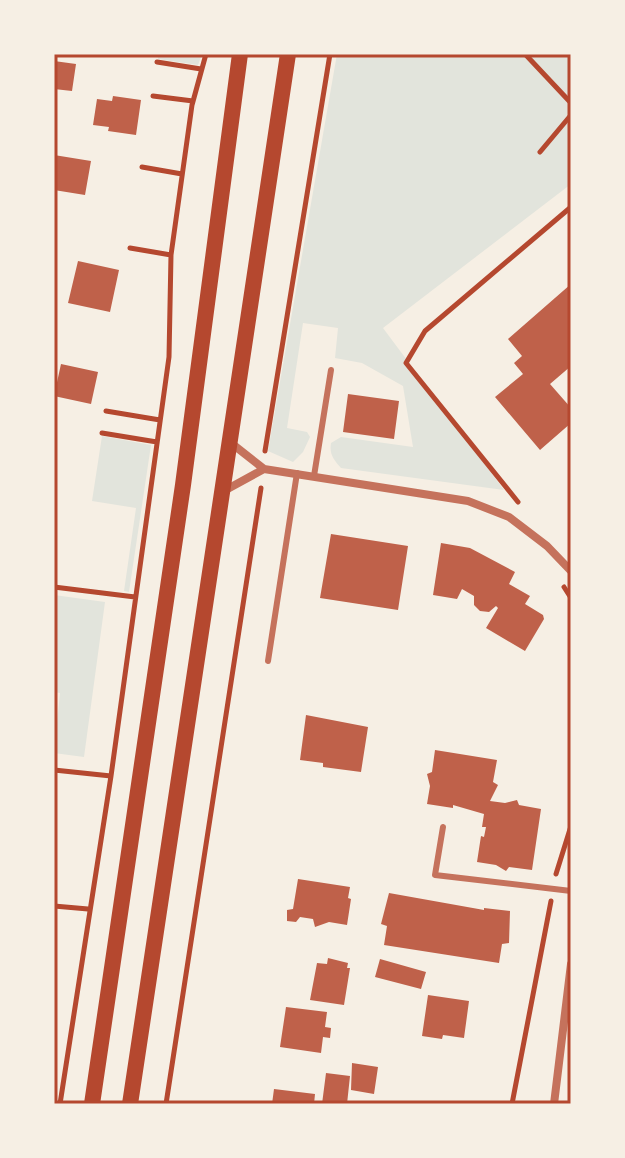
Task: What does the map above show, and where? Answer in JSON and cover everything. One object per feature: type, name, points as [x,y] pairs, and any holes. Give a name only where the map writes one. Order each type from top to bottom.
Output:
[{"type":"main road","points":[[92,1104],[183,485],[240,54]]},
{"type":"main road","points":[[130,1104],[288,54]]},
{"type":"street","points":[[229,441],[264,469],[468,501],[509,517],[529,531],[571,571]]},
{"type":"street","points":[[221,493],[264,469]]},
{"type":"street","points":[[554,1104],[571,964]]},
{"type":"lane","points":[[314,476],[331,370]]},
{"type":"lane","points":[[268,661],[297,473]]},
{"type":"lane","points":[[443,827],[435,875],[571,891]]},
{"type":"path","points":[[60,1104],[111,776],[169,357],[171,255],[182,174],[193,101],[206,54]]},
{"type":"path","points":[[166,1104],[267,433],[330,54]]},
{"type":"path","points":[[525,54],[571,103]]},
{"type":"path","points":[[157,62],[201,69]]},
{"type":"path","points":[[153,96],[193,101]]},
{"type":"path","points":[[540,152],[571,115]]},
{"type":"path","points":[[142,167],[182,174]]},
{"type":"path","points":[[529,531],[522,507],[406,363],[425,331],[571,207]]},
{"type":"path","points":[[130,248],[171,255]]},
{"type":"path","points":[[106,411],[160,420]]},
{"type":"path","points":[[102,433],[157,442]]},
{"type":"path","points":[[561,581],[571,598]]},
{"type":"path","points":[[54,587],[135,597]]},
{"type":"path","points":[[54,770],[111,776]]},
{"type":"path","points":[[548,881],[555,877],[571,826]]},
{"type":"path","points":[[512,1104],[553,889]]},
{"type":"path","points":[[54,906],[88,909]]},
{"type":"shaded area","points":[[158,54],[202,54],[198,65],[158,59]]},
{"type":"shaded area","points":[[337,54],[571,54],[571,184],[383,328],[504,490],[341,468],[333,457],[331,443],[341,437],[413,447],[403,386],[362,363],[335,358],[338,328],[303,323],[287,428],[307,432],[310,437],[303,452],[293,462],[268,451]]},
{"type":"shaded area","points":[[102,436],[151,445],[129,592],[124,591],[136,508],[92,501]]},
{"type":"shaded area","points":[[54,595],[105,602],[84,757],[54,753],[60,693],[54,692]]},
{"type":"building","points":[[54,61],[76,64],[72,91],[54,89]]},
{"type":"building","points":[[113,96],[141,100],[136,135],[108,131],[109,127],[93,125],[97,99],[112,101]]},
{"type":"building","points":[[54,155],[91,161],[85,195],[54,190]]},
{"type":"building","points":[[78,261],[119,270],[110,312],[68,303]]},
{"type":"building","points":[[571,284],[571,366],[550,384],[571,408],[571,423],[540,450],[495,397],[523,374],[514,363],[522,356],[508,339]]},
{"type":"building","points":[[61,364],[98,372],[91,404],[54,396]]},
{"type":"building","points":[[348,394],[399,401],[394,439],[343,432]]},
{"type":"building","points":[[331,534],[408,546],[398,610],[320,598]]},
{"type":"building","points":[[441,543],[470,548],[515,572],[509,584],[530,596],[525,604],[543,615],[544,619],[525,651],[486,628],[498,608],[496,606],[489,612],[480,611],[474,605],[474,596],[462,589],[457,599],[433,595]]},
{"type":"building","points":[[306,715],[368,727],[361,772],[323,767],[323,763],[300,760]]},
{"type":"building","points":[[435,750],[497,760],[493,782],[498,785],[490,801],[505,803],[517,800],[519,805],[541,809],[532,870],[509,867],[506,871],[496,865],[477,862],[481,836],[484,837],[486,827],[482,827],[484,814],[453,805],[453,808],[427,804],[430,786],[427,774],[432,772]]},
{"type":"building","points":[[298,879],[350,887],[347,925],[329,922],[315,927],[313,919],[300,917],[296,922],[287,921],[287,910],[293,909]]},
{"type":"building","points":[[389,893],[484,910],[510,911],[509,943],[502,944],[499,963],[384,945],[387,926],[381,924]]},
{"type":"building","points":[[328,958],[348,963],[347,968],[350,968],[344,1005],[310,1000],[317,963],[327,964]]},
{"type":"building","points":[[380,959],[426,972],[421,989],[375,977]]},
{"type":"building","points":[[428,995],[469,1001],[464,1038],[422,1036]]},
{"type":"building","points":[[286,1007],[327,1012],[325,1027],[331,1028],[330,1038],[323,1037],[321,1053],[280,1047]]},
{"type":"building","points":[[352,1063],[378,1067],[374,1094],[351,1090]]},
{"type":"building","points":[[326,1073],[350,1076],[347,1104],[322,1104]]},
{"type":"building","points":[[274,1089],[315,1094],[314,1104],[272,1104]]}]
